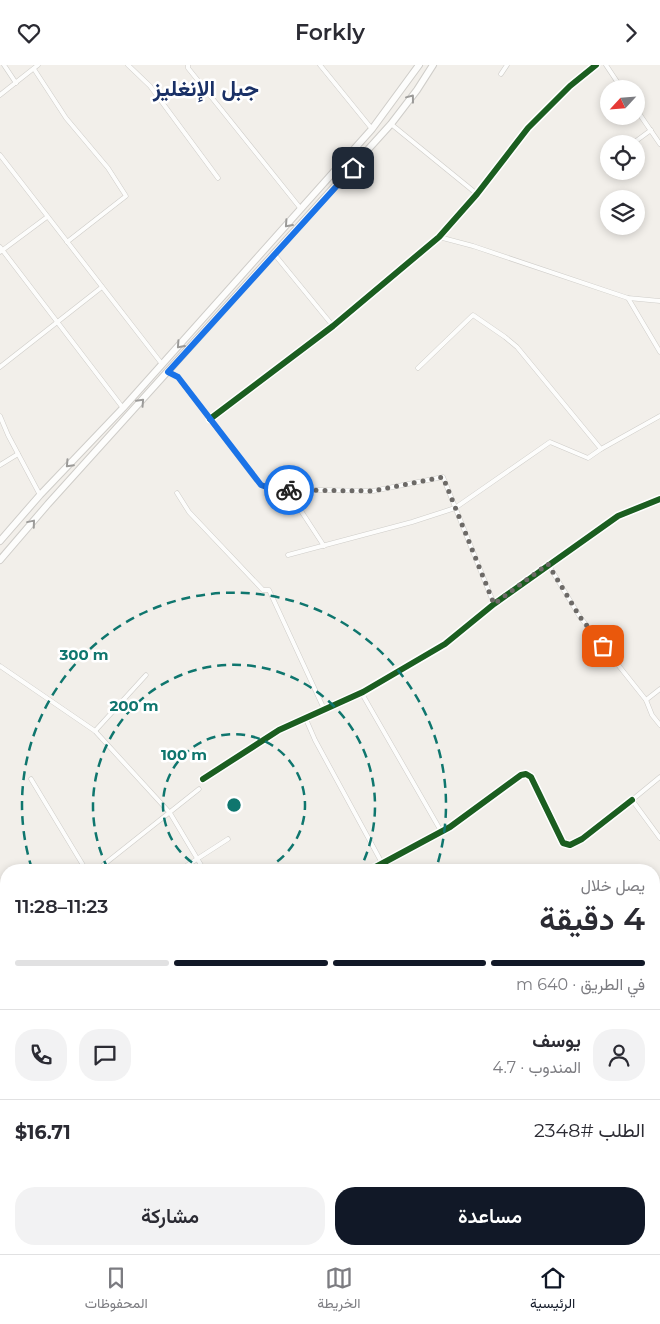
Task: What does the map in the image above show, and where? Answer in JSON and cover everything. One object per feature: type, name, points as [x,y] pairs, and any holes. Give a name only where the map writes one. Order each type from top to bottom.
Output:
[{"type":"highway","points":[[0,541],[40,495],[123,408],[372,129],[410,80],[419,65]]},
{"type":"highway","points":[[0,560],[48,504],[275,255],[391,124],[433,65]]},
{"type":"street","points":[[4,65],[16,83]]},
{"type":"street","points":[[0,95],[38,65]]},
{"type":"street","points":[[128,65],[150,86],[218,178]]},
{"type":"street","points":[[188,65],[188,68],[301,209]]},
{"type":"street","points":[[320,65],[372,129]]},
{"type":"street","points":[[501,74],[507,65]]},
{"type":"street","points":[[210,419],[333,326],[439,237],[477,194],[528,128],[570,86],[596,65]]},
{"type":"street","points":[[606,65],[616,80]]},
{"type":"street","points":[[34,69],[66,118],[108,168],[126,196],[67,242]]},
{"type":"street","points":[[645,122],[660,144]]},
{"type":"street","points":[[391,124],[477,194]]},
{"type":"street","points":[[644,135],[651,130]]},
{"type":"street","points":[[0,155],[162,364]]},
{"type":"street","points":[[47,217],[1,250],[123,408]]},
{"type":"street","points":[[439,237],[472,246],[628,298],[660,301]]},
{"type":"street","points":[[275,255],[333,326]]},
{"type":"street","points":[[0,367],[102,287]]},
{"type":"street","points":[[628,298],[660,352]]},
{"type":"street","points":[[418,368],[473,315],[517,347],[601,449]]},
{"type":"street","points":[[168,372],[178,377],[261,485],[272,489],[288,491],[373,491],[443,477],[494,604]]},
{"type":"street","points":[[0,416],[40,495]]},
{"type":"street","points":[[288,555],[412,522],[455,508],[550,442],[588,458],[660,417]]},
{"type":"street","points":[[0,465],[18,454]]},
{"type":"street","points":[[288,491],[324,546]]},
{"type":"street","points":[[177,493],[189,512],[263,590],[268,590],[324,709]]},
{"type":"street","points":[[203,779],[272,734],[361,692],[445,643],[548,564],[618,516],[660,499]]},
{"type":"street","points":[[548,564],[580,617],[646,700],[652,715],[660,725]]},
{"type":"street","points":[[0,667],[95,731],[170,813],[200,864]]},
{"type":"street","points":[[95,731],[146,675]]},
{"type":"street","points":[[646,700],[660,689]]},
{"type":"street","points":[[361,692],[441,831]]},
{"type":"street","points":[[305,717],[315,740],[382,863],[450,827],[521,775],[526,774],[531,777],[563,843],[570,845],[582,839],[660,777]]},
{"type":"street","points":[[31,779],[82,864]]},
{"type":"street","points":[[105,864],[199,789]]},
{"type":"street","points":[[632,801],[660,838]]},
{"type":"street","points":[[189,864],[228,839]]},
{"type":"cycle path","points":[[210,419],[333,326],[439,237],[477,194],[528,128],[570,86],[596,65]]},
{"type":"cycle path","points":[[203,779],[279,730],[363,692],[445,644],[494,604],[618,516],[660,499]]},
{"type":"cycle path","points":[[381,864],[450,827],[521,775],[526,774],[531,777],[563,843],[570,845],[582,839],[632,800]]},
{"type":"way so far","points":[[289,490],[373,491],[443,477],[494,604],[548,564],[580,617],[603,646]]},
{"type":"district","name":"جبل الإنغليز","points":[[206,88]]},
{"type":"route","points":[[289,490],[272,489],[261,485],[178,377],[168,372],[353,168]]}]
